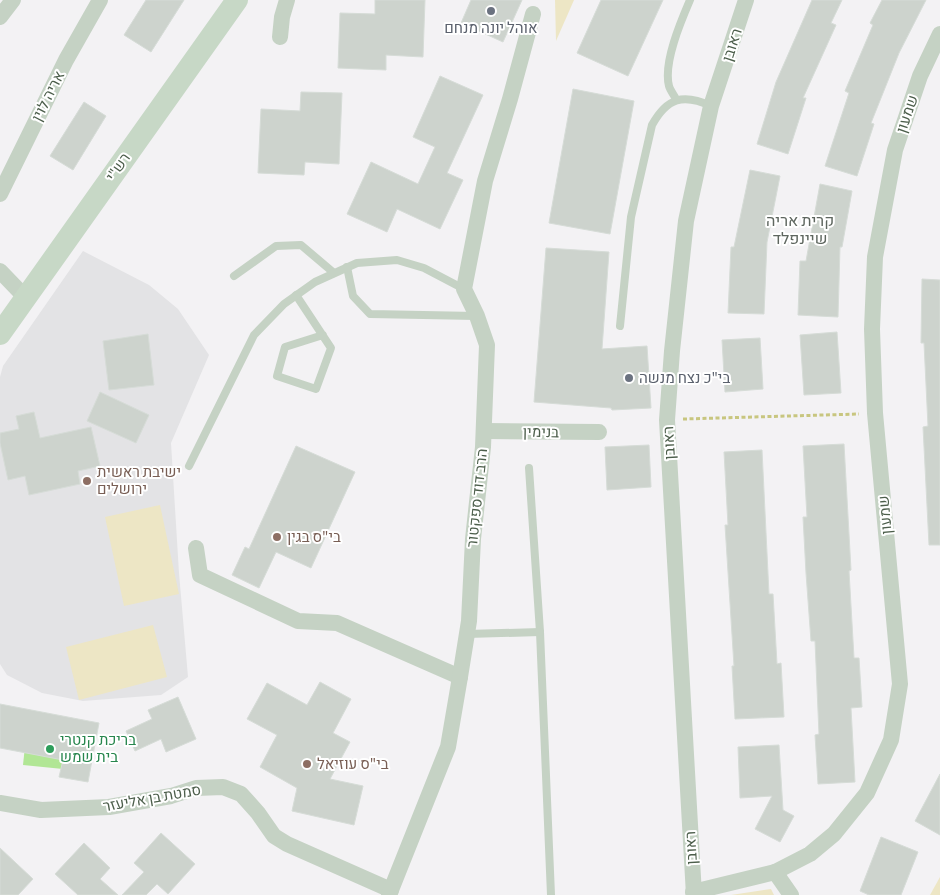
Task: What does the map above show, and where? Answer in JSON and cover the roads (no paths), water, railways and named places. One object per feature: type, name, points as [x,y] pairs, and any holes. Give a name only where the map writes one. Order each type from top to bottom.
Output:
[{"type":"street","points":[[0,17],[13,0]]},
{"type":"street","name":"אריה לוין","points":[[0,194],[66,60],[100,0]]},
{"type":"street","name":"רש\"י","points":[[0,334],[237,0]]},
{"type":"street","points":[[280,37],[282,17],[287,0]]},
{"type":"street","name":"ראובן","points":[[693,894],[667,420],[672,351],[686,221],[711,106],[746,0]]},
{"type":"street","points":[[464,289],[485,181],[533,14]]},
{"type":"street","name":"שמעון","points":[[693,894],[774,872],[810,854],[834,834],[866,793],[891,740],[900,684],[875,413],[872,329],[875,256],[895,150],[920,76],[940,34]]},
{"type":"street","points":[[0,271],[25,297]]},
{"type":"street","name":"הרב דוד ספקטור","points":[[390,892],[448,747],[467,634],[472,540],[484,431],[487,345],[477,316],[464,289]]},
{"type":"street","name":"בנימין","points":[[484,431],[599,432]]},
{"type":"street","points":[[196,548],[200,575],[298,621],[337,623],[460,677]]},
{"type":"street","name":"סמטת בן אליעזר","points":[[0,802],[41,810],[109,807],[171,796],[196,788],[223,787],[241,794],[258,813],[274,836],[287,844],[390,892]]},
{"type":"street","points":[[774,872],[791,895]]},
{"type":"lane","points":[[676,99],[669,87],[668,73],[671,54],[690,0]]},
{"type":"lane","points":[[620,326],[632,217],[652,125],[658,114],[676,99],[687,98],[701,101],[711,106]]},
{"type":"lane","points":[[234,276],[276,246],[301,245],[334,273]]},
{"type":"lane","points":[[189,466],[254,335],[284,304],[315,282],[357,263],[397,260],[424,268],[464,289]]},
{"type":"lane","points":[[347,268],[353,296],[370,314],[477,316]]},
{"type":"lane","points":[[296,295],[323,335],[331,348],[316,389],[276,376],[285,347],[323,335]]},
{"type":"lane","points":[[530,468],[540,632],[551,895]]},
{"type":"lane","points":[[467,634],[540,632]]},
{"type":"place","name":"אוהל יונה מנחם","points":[[491,11]]},
{"type":"place","name":"בי\"כ נצח מנשה","points":[[629,378]]},
{"type":"place","name":"ישיבת ראשית ירושלים","points":[[87,481]]},
{"type":"place","name":"בי\"ס בגין","points":[[277,537]]},
{"type":"place","name":"בריכת קנטרי בית שמש","points":[[50,749]]},
{"type":"place","name":"בי\"ס עוזיאל","points":[[307,764]]},
{"type":"district","name":"קרית אריה שיינפלד","points":[[800,229]]}]
